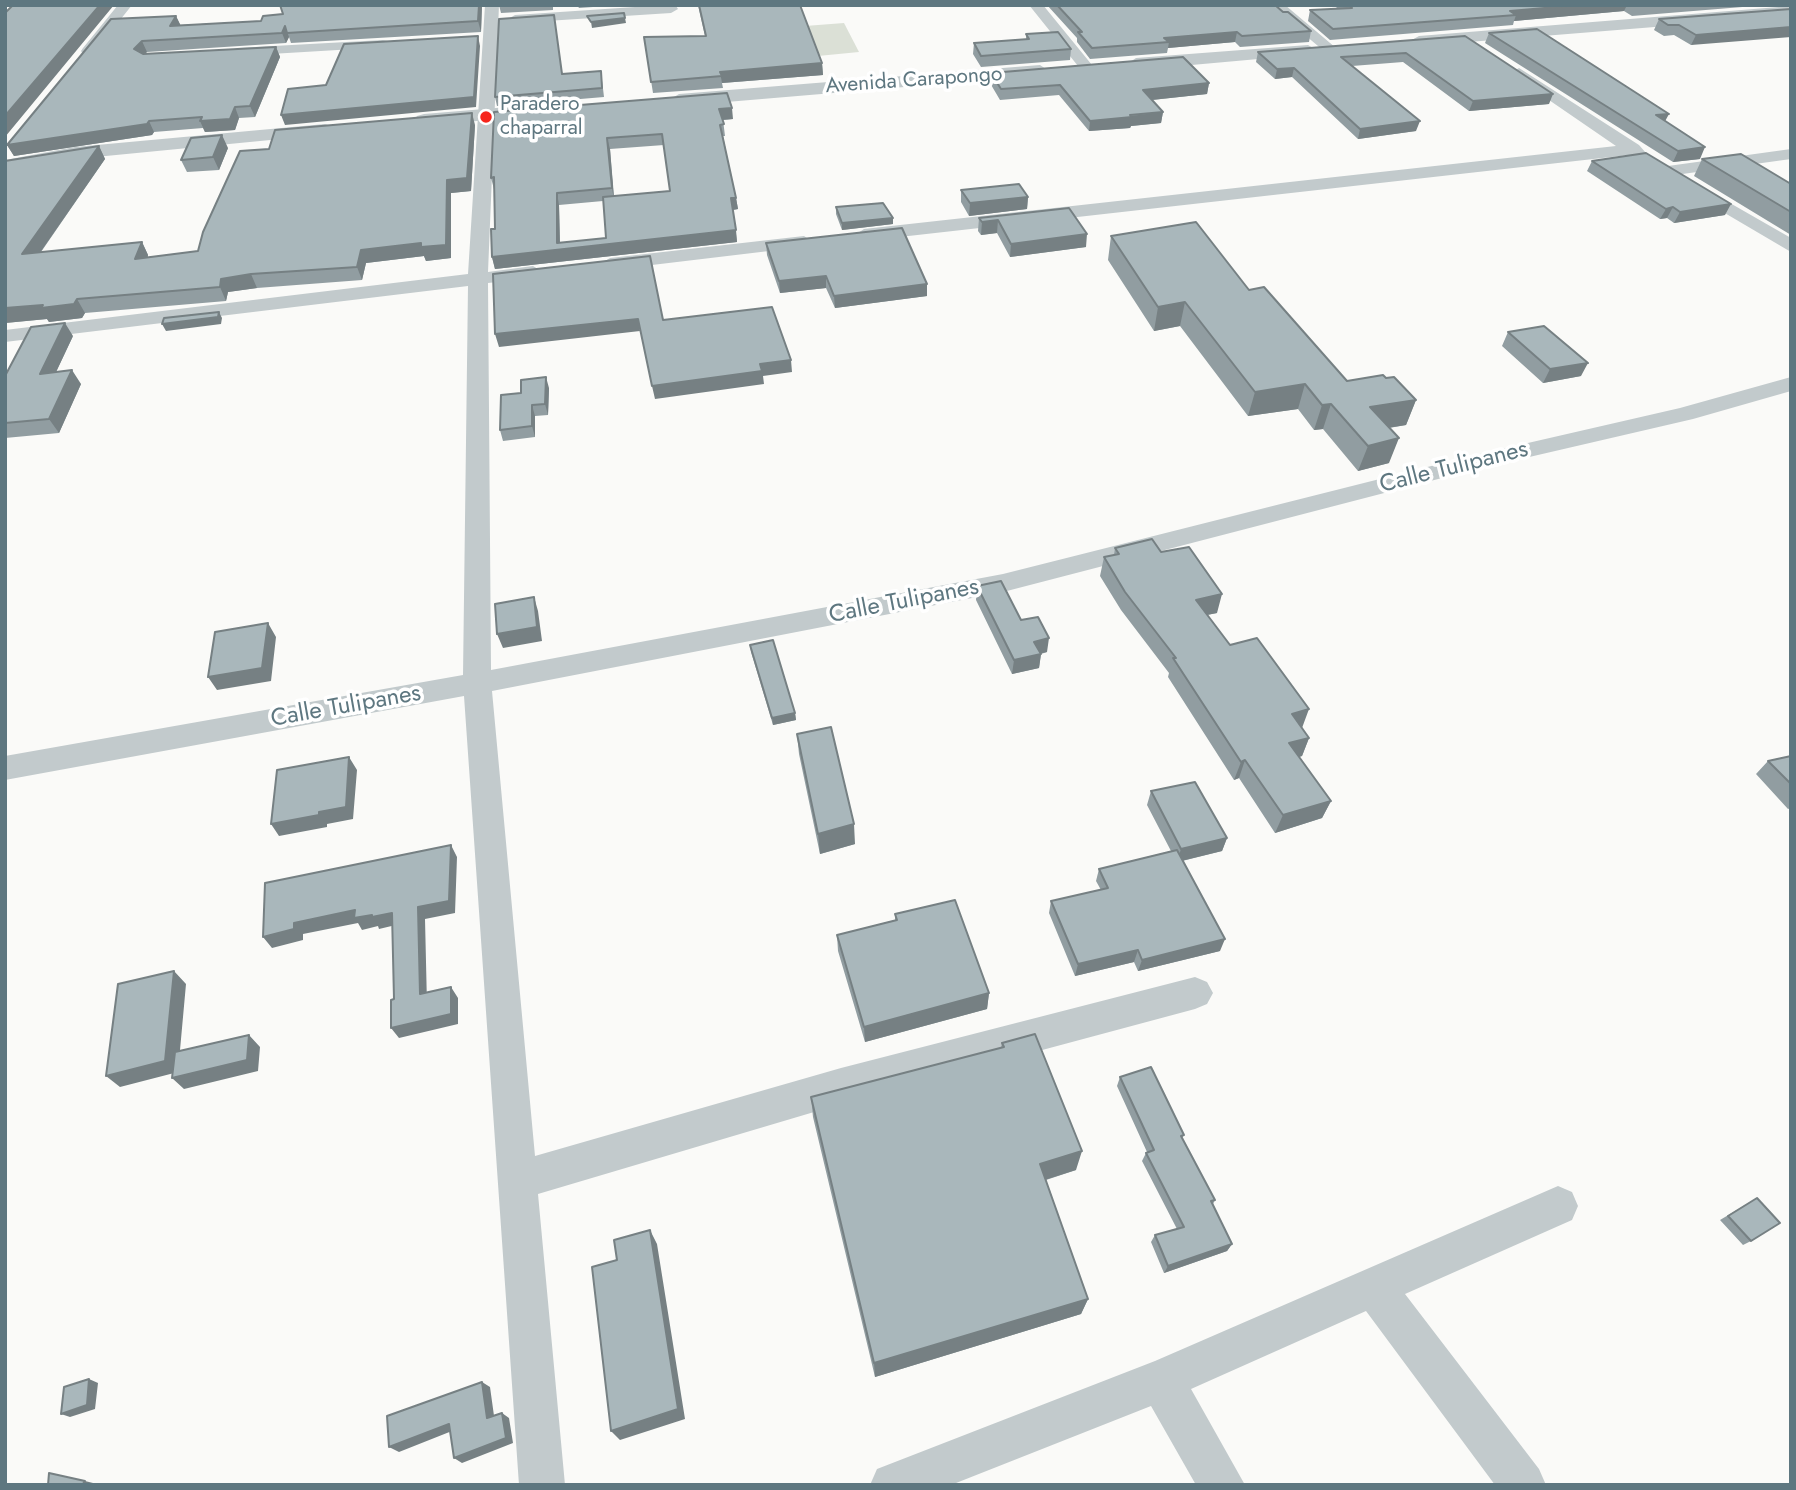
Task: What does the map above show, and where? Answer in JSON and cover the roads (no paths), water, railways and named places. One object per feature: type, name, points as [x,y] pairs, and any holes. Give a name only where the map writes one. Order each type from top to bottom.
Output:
[{"type":"street","points":[[74,68],[125,5]]},
{"type":"street","points":[[1036,5],[1100,67]]},
{"type":"street","points":[[1276,5],[1336,48]]},
{"type":"street","points":[[542,1485],[477,683],[478,279],[488,115],[488,26],[589,10],[671,9]]},
{"type":"street","points":[[1396,43],[1791,10]]},
{"type":"street","points":[[1464,37],[1633,149],[1791,246]]},
{"type":"street","points":[[217,54],[395,43]]},
{"type":"street","name":"Avenida Carapongo","points":[[655,102],[1336,48]]},
{"type":"street","points":[[407,122],[558,109]]},
{"type":"street","points":[[5,166],[75,153],[339,128]]},
{"type":"street","points":[[5,177],[122,148]]},
{"type":"street","points":[[589,266],[1633,149]]},
{"type":"street","points":[[1668,171],[1791,154]]},
{"type":"street","points":[[5,336],[547,271]]},
{"type":"street","name":"Calle Tulipanes","points":[[5,768],[477,683],[1003,583],[1467,464],[1685,414],[1791,384]]},
{"type":"street","points":[[517,1181],[841,1086],[1195,993]]},
{"type":"street","points":[[894,1485],[1161,1380],[1558,1206]]},
{"type":"street","points":[[1373,1286],[1522,1485]]},
{"type":"street","points":[[1161,1380],[1222,1485]]},
{"type":"place","name":"Paradero chaparral","points":[[486,117]]}]
